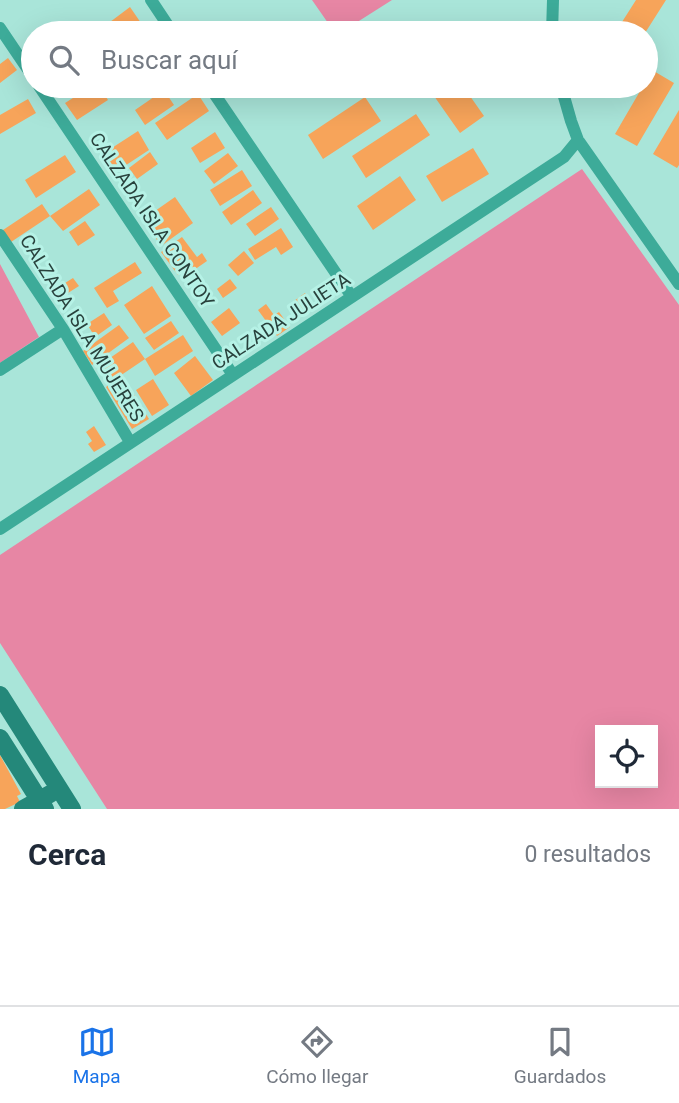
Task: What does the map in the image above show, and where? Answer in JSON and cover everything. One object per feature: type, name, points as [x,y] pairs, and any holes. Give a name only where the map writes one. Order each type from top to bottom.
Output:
[{"type":"main road","points":[[0,695],[68,808]]},
{"type":"main road","points":[[0,738],[43,804]]},
{"type":"main road","points":[[23,809],[43,804],[59,789]]},
{"type":"street","points":[[150,0],[165,21]]},
{"type":"street","points":[[553,21],[554,0]]},
{"type":"street","points":[[0,28],[21,60]]},
{"type":"street","name":"CALZADA ISLA CONTOY","points":[[47,98],[233,375]]},
{"type":"street","points":[[217,98],[352,297]]},
{"type":"street","points":[[564,98],[578,140],[679,284]]},
{"type":"street","name":"CALZADA JULIETA","points":[[0,529],[565,158],[578,140]]},
{"type":"street","name":"CALZADA ISLA MUJERES","points":[[0,235],[63,329],[130,442]]},
{"type":"street","points":[[0,370],[63,329]]},
{"type":"shaded area","points":[[312,0],[392,0],[359,21],[327,21]]},
{"type":"shaded area","points":[[582,169],[679,305],[679,809],[107,809],[0,643],[0,555]]},
{"type":"shaded area","points":[[0,264],[39,337],[0,363]]},
{"type":"building","points":[[636,0],[666,0],[653,21],[623,21]]},
{"type":"building","points":[[130,7],[140,21],[111,21]]},
{"type":"building","points":[[8,58],[17,70],[0,83],[0,64]]},
{"type":"building","points":[[658,74],[674,83],[637,146],[615,134],[636,98],[658,98]]},
{"type":"building","points":[[73,98],[108,100],[77,120],[65,103]]},
{"type":"building","points":[[152,98],[169,98],[174,105],[145,125],[135,110]]},
{"type":"building","points":[[192,98],[201,98],[209,111],[167,140],[155,123]]},
{"type":"building","points":[[364,98],[381,121],[323,159],[308,135]]},
{"type":"building","points":[[435,98],[471,98],[484,116],[460,133]]},
{"type":"building","points":[[28,99],[36,113],[0,134],[0,115]]},
{"type":"building","points":[[679,110],[679,165],[677,168],[653,154]]},
{"type":"building","points":[[416,114],[430,135],[366,178],[352,156]]},
{"type":"building","points":[[138,131],[149,150],[114,173],[101,155]]},
{"type":"building","points":[[215,132],[225,148],[200,163],[191,148]]},
{"type":"building","points":[[473,148],[489,174],[442,202],[426,176]]},
{"type":"building","points":[[150,152],[158,164],[137,179],[129,168]]},
{"type":"building","points":[[228,153],[238,166],[214,184],[204,171]]},
{"type":"building","points":[[65,155],[76,172],[36,198],[25,180]]},
{"type":"building","points":[[242,170],[252,186],[220,206],[210,190]]},
{"type":"building","points":[[400,176],[416,200],[373,230],[357,206]]},
{"type":"building","points":[[89,189],[100,205],[63,231],[50,216]]},
{"type":"building","points":[[253,190],[262,203],[231,225],[222,212]]},
{"type":"building","points":[[175,197],[193,223],[161,246],[151,231],[155,211]]},
{"type":"building","points":[[42,204],[50,216],[11,242],[3,230]]},
{"type":"building","points":[[271,207],[279,219],[255,236],[246,224]]},
{"type":"building","points":[[85,221],[95,235],[78,246],[69,232]]},
{"type":"building","points":[[281,228],[293,247],[281,255],[276,247],[255,260],[248,249]]},
{"type":"building","points":[[182,237],[197,257],[202,253],[207,261],[194,270],[191,265],[178,275],[161,252]]},
{"type":"building","points":[[244,251],[254,263],[238,276],[228,265]]},
{"type":"building","points":[[135,262],[142,273],[113,291],[119,301],[107,308],[94,288]]},
{"type":"building","points":[[73,278],[79,286],[57,300],[52,291]]},
{"type":"building","points":[[230,279],[237,288],[223,298],[217,289]]},
{"type":"building","points":[[152,286],[171,316],[144,334],[124,305]]},
{"type":"building","points":[[305,293],[314,306],[304,314],[294,301]]},
{"type":"building","points":[[266,304],[274,315],[279,312],[290,327],[277,336],[258,310]]},
{"type":"building","points":[[229,308],[240,323],[222,336],[211,322]]},
{"type":"building","points":[[104,313],[112,325],[95,337],[87,324]]},
{"type":"building","points":[[171,321],[179,333],[154,350],[145,338]]},
{"type":"building","points":[[119,325],[129,338],[92,365],[83,351]]},
{"type":"building","points":[[183,335],[193,351],[155,376],[145,359]]},
{"type":"building","points":[[133,342],[145,359],[108,384],[97,367]]},
{"type":"building","points":[[195,356],[213,380],[191,396],[174,373]]},
{"type":"building","points":[[123,376],[149,419],[132,429],[106,387]]},
{"type":"building","points":[[153,379],[169,405],[152,416],[136,390]]},
{"type":"building","points":[[94,426],[106,445],[94,452],[88,444],[92,441],[86,432]]},
{"type":"building","points":[[0,755],[21,794],[17,796],[20,802],[5,809],[0,809]]}]
